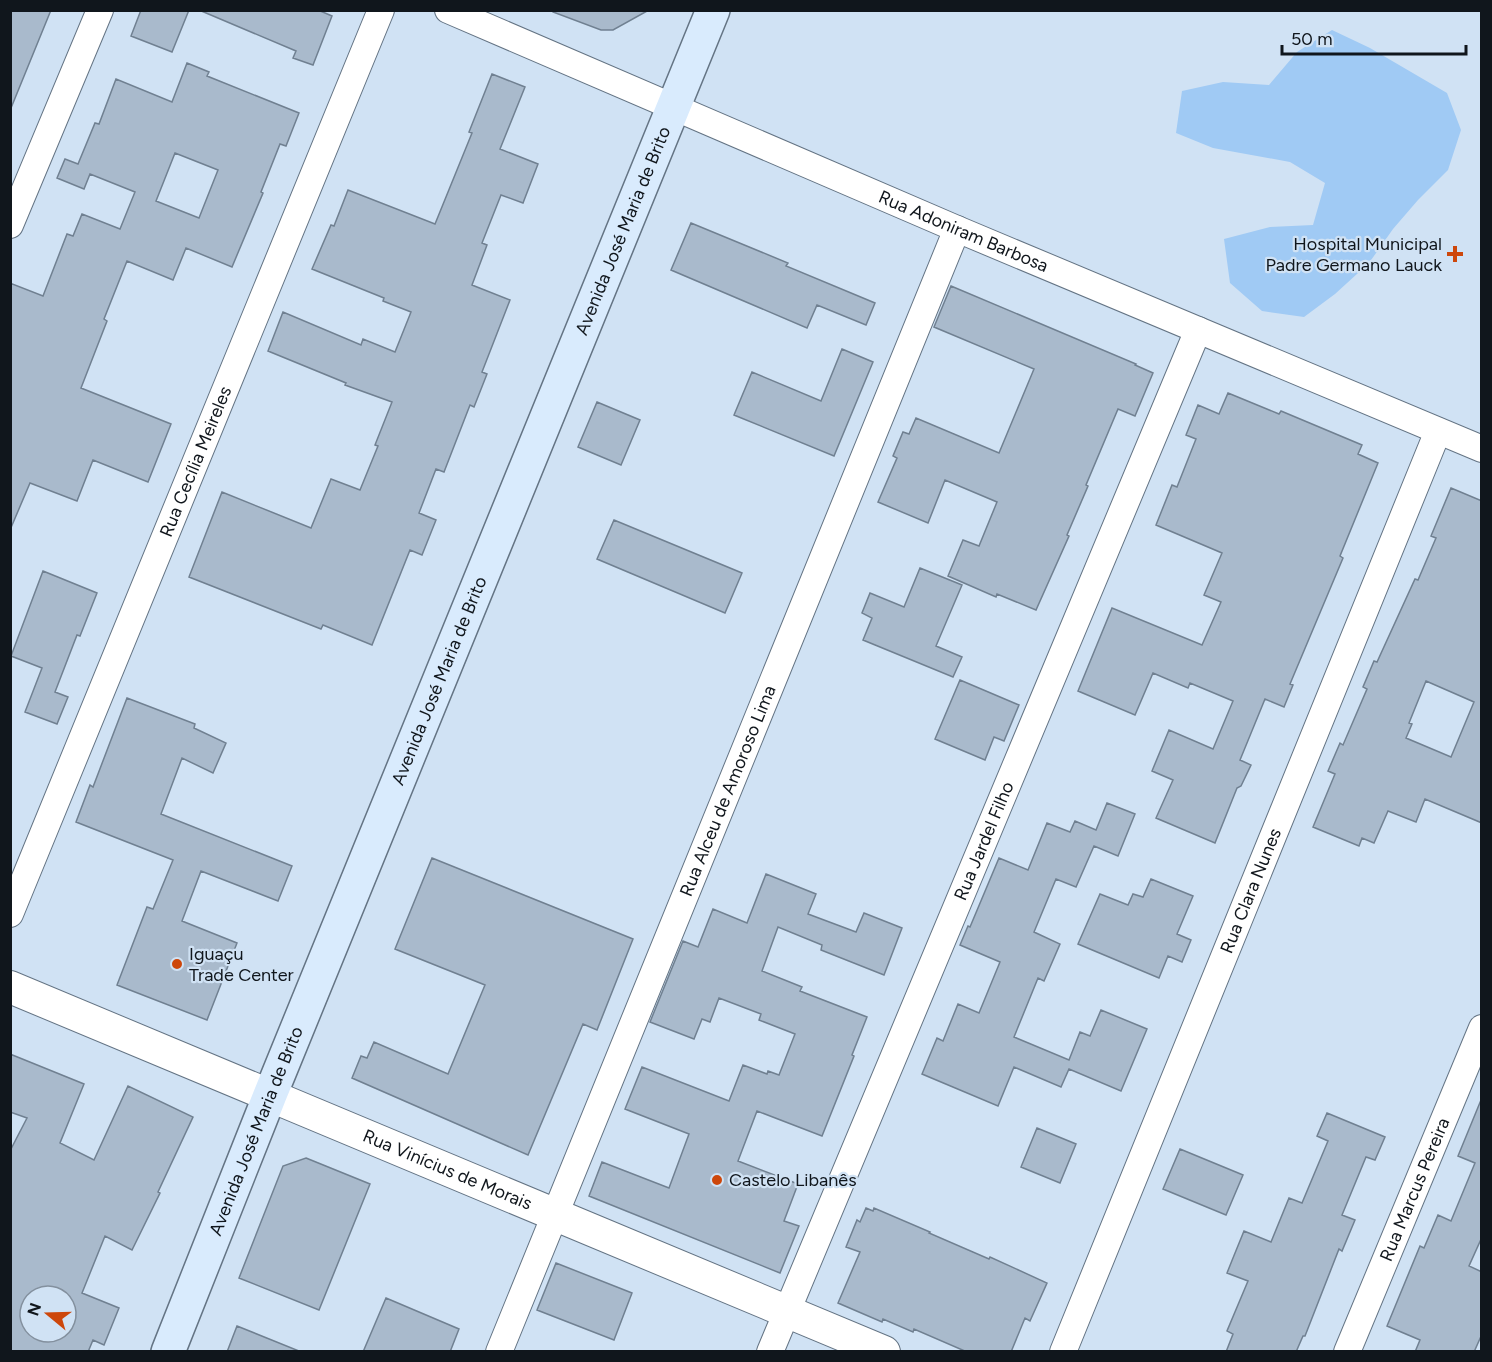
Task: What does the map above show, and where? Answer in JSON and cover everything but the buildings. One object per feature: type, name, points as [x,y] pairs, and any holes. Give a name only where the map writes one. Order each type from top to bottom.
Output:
[{"type":"main road","name":"Avenida José Maria de Brito","points":[[168,1352],[270,1095],[712,10]]},
{"type":"street","points":[[10,225],[100,10]]},
{"type":"street","name":"Rua Cecília Meireles","points":[[10,914],[381,10]]},
{"type":"street","name":"Rua Adoniram Barbosa","points":[[448,10],[957,229],[1482,449]]},
{"type":"street","name":"Rua Alceu de Amoroso Lima","points":[[499,1352],[957,229]]},
{"type":"street","name":"Rua Jardel Filho","points":[[770,1352],[1198,330]]},
{"type":"street","name":"Rua Clara Nunes","points":[[1063,1352],[1438,431]]},
{"type":"street","name":"Rua Vinícius de Morais","points":[[10,987],[884,1352]]},
{"type":"street","name":"Rua Marcus Pereira","points":[[1347,1352],[1482,1028]]},
{"type":"shaded area","points":[[1332,30],[1370,48],[1447,93],[1461,130],[1448,170],[1393,229],[1369,263],[1335,294],[1304,317],[1262,311],[1230,283],[1224,239],[1270,227],[1313,225],[1325,183],[1290,162],[1213,148],[1176,133],[1182,91],[1223,82],[1269,85],[1297,52]]},
{"type":"place","name":"Hospital Municipal Padre Germano Lauck","points":[[1455,254]]},
{"type":"place","name":"Iguaçu Trade Center","points":[[177,964]]},
{"type":"place","name":"Castelo Libanês","points":[[717,1180]]}]
